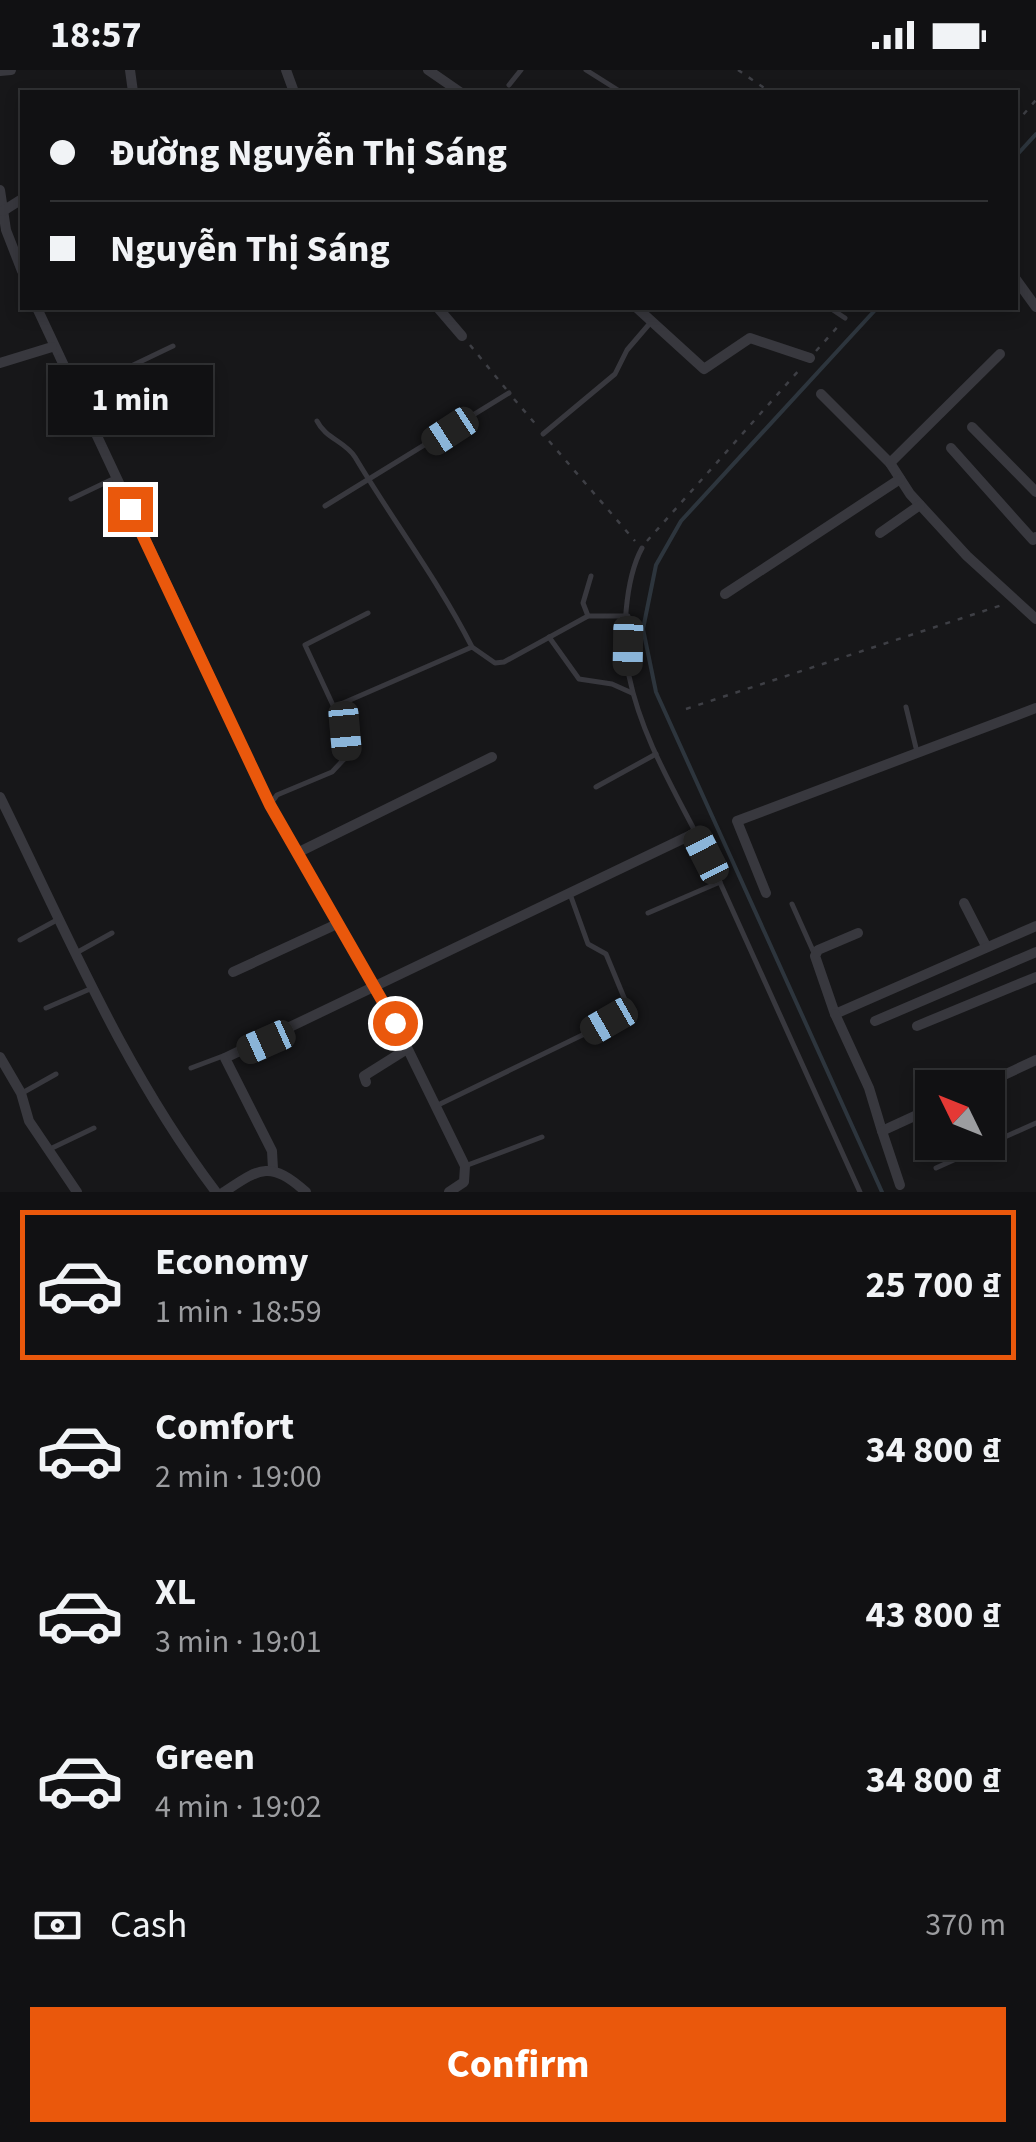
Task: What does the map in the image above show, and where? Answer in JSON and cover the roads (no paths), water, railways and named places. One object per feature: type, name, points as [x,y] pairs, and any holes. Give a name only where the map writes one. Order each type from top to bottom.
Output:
[{"type":"street","points":[[0,71],[11,70]]},
{"type":"street","points":[[428,70],[457,90]]},
{"type":"street","points":[[0,190],[6,244],[20,268]]},
{"type":"street","points":[[3,211],[20,200]]},
{"type":"street","points":[[1018,282],[1036,307]]},
{"type":"street","points":[[38,310],[270,805],[373,985],[465,1166],[468,1187],[449,1192]]},
{"type":"street","points":[[440,310],[462,336]]},
{"type":"street","points":[[639,310],[704,369],[750,338],[810,358]]},
{"type":"street","points":[[0,363],[52,347]]},
{"type":"street","points":[[890,463],[1000,354]]},
{"type":"street","points":[[821,394],[890,463],[920,505],[1036,619]]},
{"type":"street","points":[[972,428],[1036,492]]},
{"type":"street","points":[[950,448],[1035,540]]},
{"type":"street","points":[[725,594],[900,480]]},
{"type":"street","points":[[880,533],[920,505]]},
{"type":"street","points":[[766,893],[737,821],[1036,708]]},
{"type":"street","points":[[297,854],[492,757]]},
{"type":"street","points":[[0,797],[90,989],[124,1050],[216,1192]]},
{"type":"street","points":[[273,1169],[272,1152],[225,1058],[287,1032],[373,985],[696,833]]},
{"type":"street","points":[[964,903],[986,946]]},
{"type":"street","points":[[233,972],[338,924]]},
{"type":"street","points":[[835,1014],[1036,926]]},
{"type":"street","points":[[858,932],[818,950],[815,956],[835,1014],[869,1088],[900,1185]]},
{"type":"street","points":[[875,1021],[1036,952]]},
{"type":"street","points":[[917,1026],[1036,977]]},
{"type":"street","points":[[366,1082],[364,1076],[407,1049]]},
{"type":"street","points":[[0,1057],[21,1093],[29,1121],[77,1192]]},
{"type":"street","points":[[1005,1074],[1036,1060]]},
{"type":"street","points":[[882,1131],[915,1116]]},
{"type":"street","points":[[224,1192],[258,1170],[273,1169],[306,1192]]},
{"type":"lane","points":[[509,86],[522,70]]},
{"type":"lane","points":[[586,70],[618,90]]},
{"type":"lane","points":[[833,310],[845,318]]},
{"type":"lane","points":[[544,434],[615,374],[628,350],[652,322]]},
{"type":"lane","points":[[74,393],[173,346]]},
{"type":"lane","points":[[325,506],[509,392]]},
{"type":"lane","points":[[317,420],[321,430],[353,453],[443,590],[472,648],[496,663],[588,616],[628,616]]},
{"type":"lane","points":[[71,498],[115,478]]},
{"type":"lane","points":[[642,548],[634,562],[628,616],[628,671],[634,693],[656,754],[720,882],[860,1192]]},
{"type":"lane","points":[[588,616],[583,603],[590,576]]},
{"type":"lane","points":[[270,805],[278,795],[332,772],[347,756],[345,731],[304,644],[368,613]]},
{"type":"lane","points":[[549,637],[579,679],[612,684],[634,693]]},
{"type":"lane","points":[[334,707],[472,648]]},
{"type":"lane","points":[[906,707],[918,754]]},
{"type":"lane","points":[[596,787],[656,754]]},
{"type":"lane","points":[[648,913],[720,882]]},
{"type":"lane","points":[[436,1106],[630,1012],[606,954],[588,944],[569,894]]},
{"type":"lane","points":[[792,904],[815,956]]},
{"type":"lane","points":[[20,940],[55,920]]},
{"type":"lane","points":[[73,955],[112,934]]},
{"type":"lane","points":[[46,1008],[90,989]]},
{"type":"lane","points":[[191,1068],[223,1055],[225,1058]]},
{"type":"lane","points":[[21,1093],[56,1074]]},
{"type":"lane","points":[[936,1168],[1036,1122]]},
{"type":"lane","points":[[47,1151],[94,1128]]},
{"type":"lane","points":[[465,1166],[542,1137]]},
{"type":"waterway","points":[[1018,154],[1036,134]]},
{"type":"waterway","points":[[875,310],[681,521],[656,565],[643,629],[656,692],[882,1192]]}]
